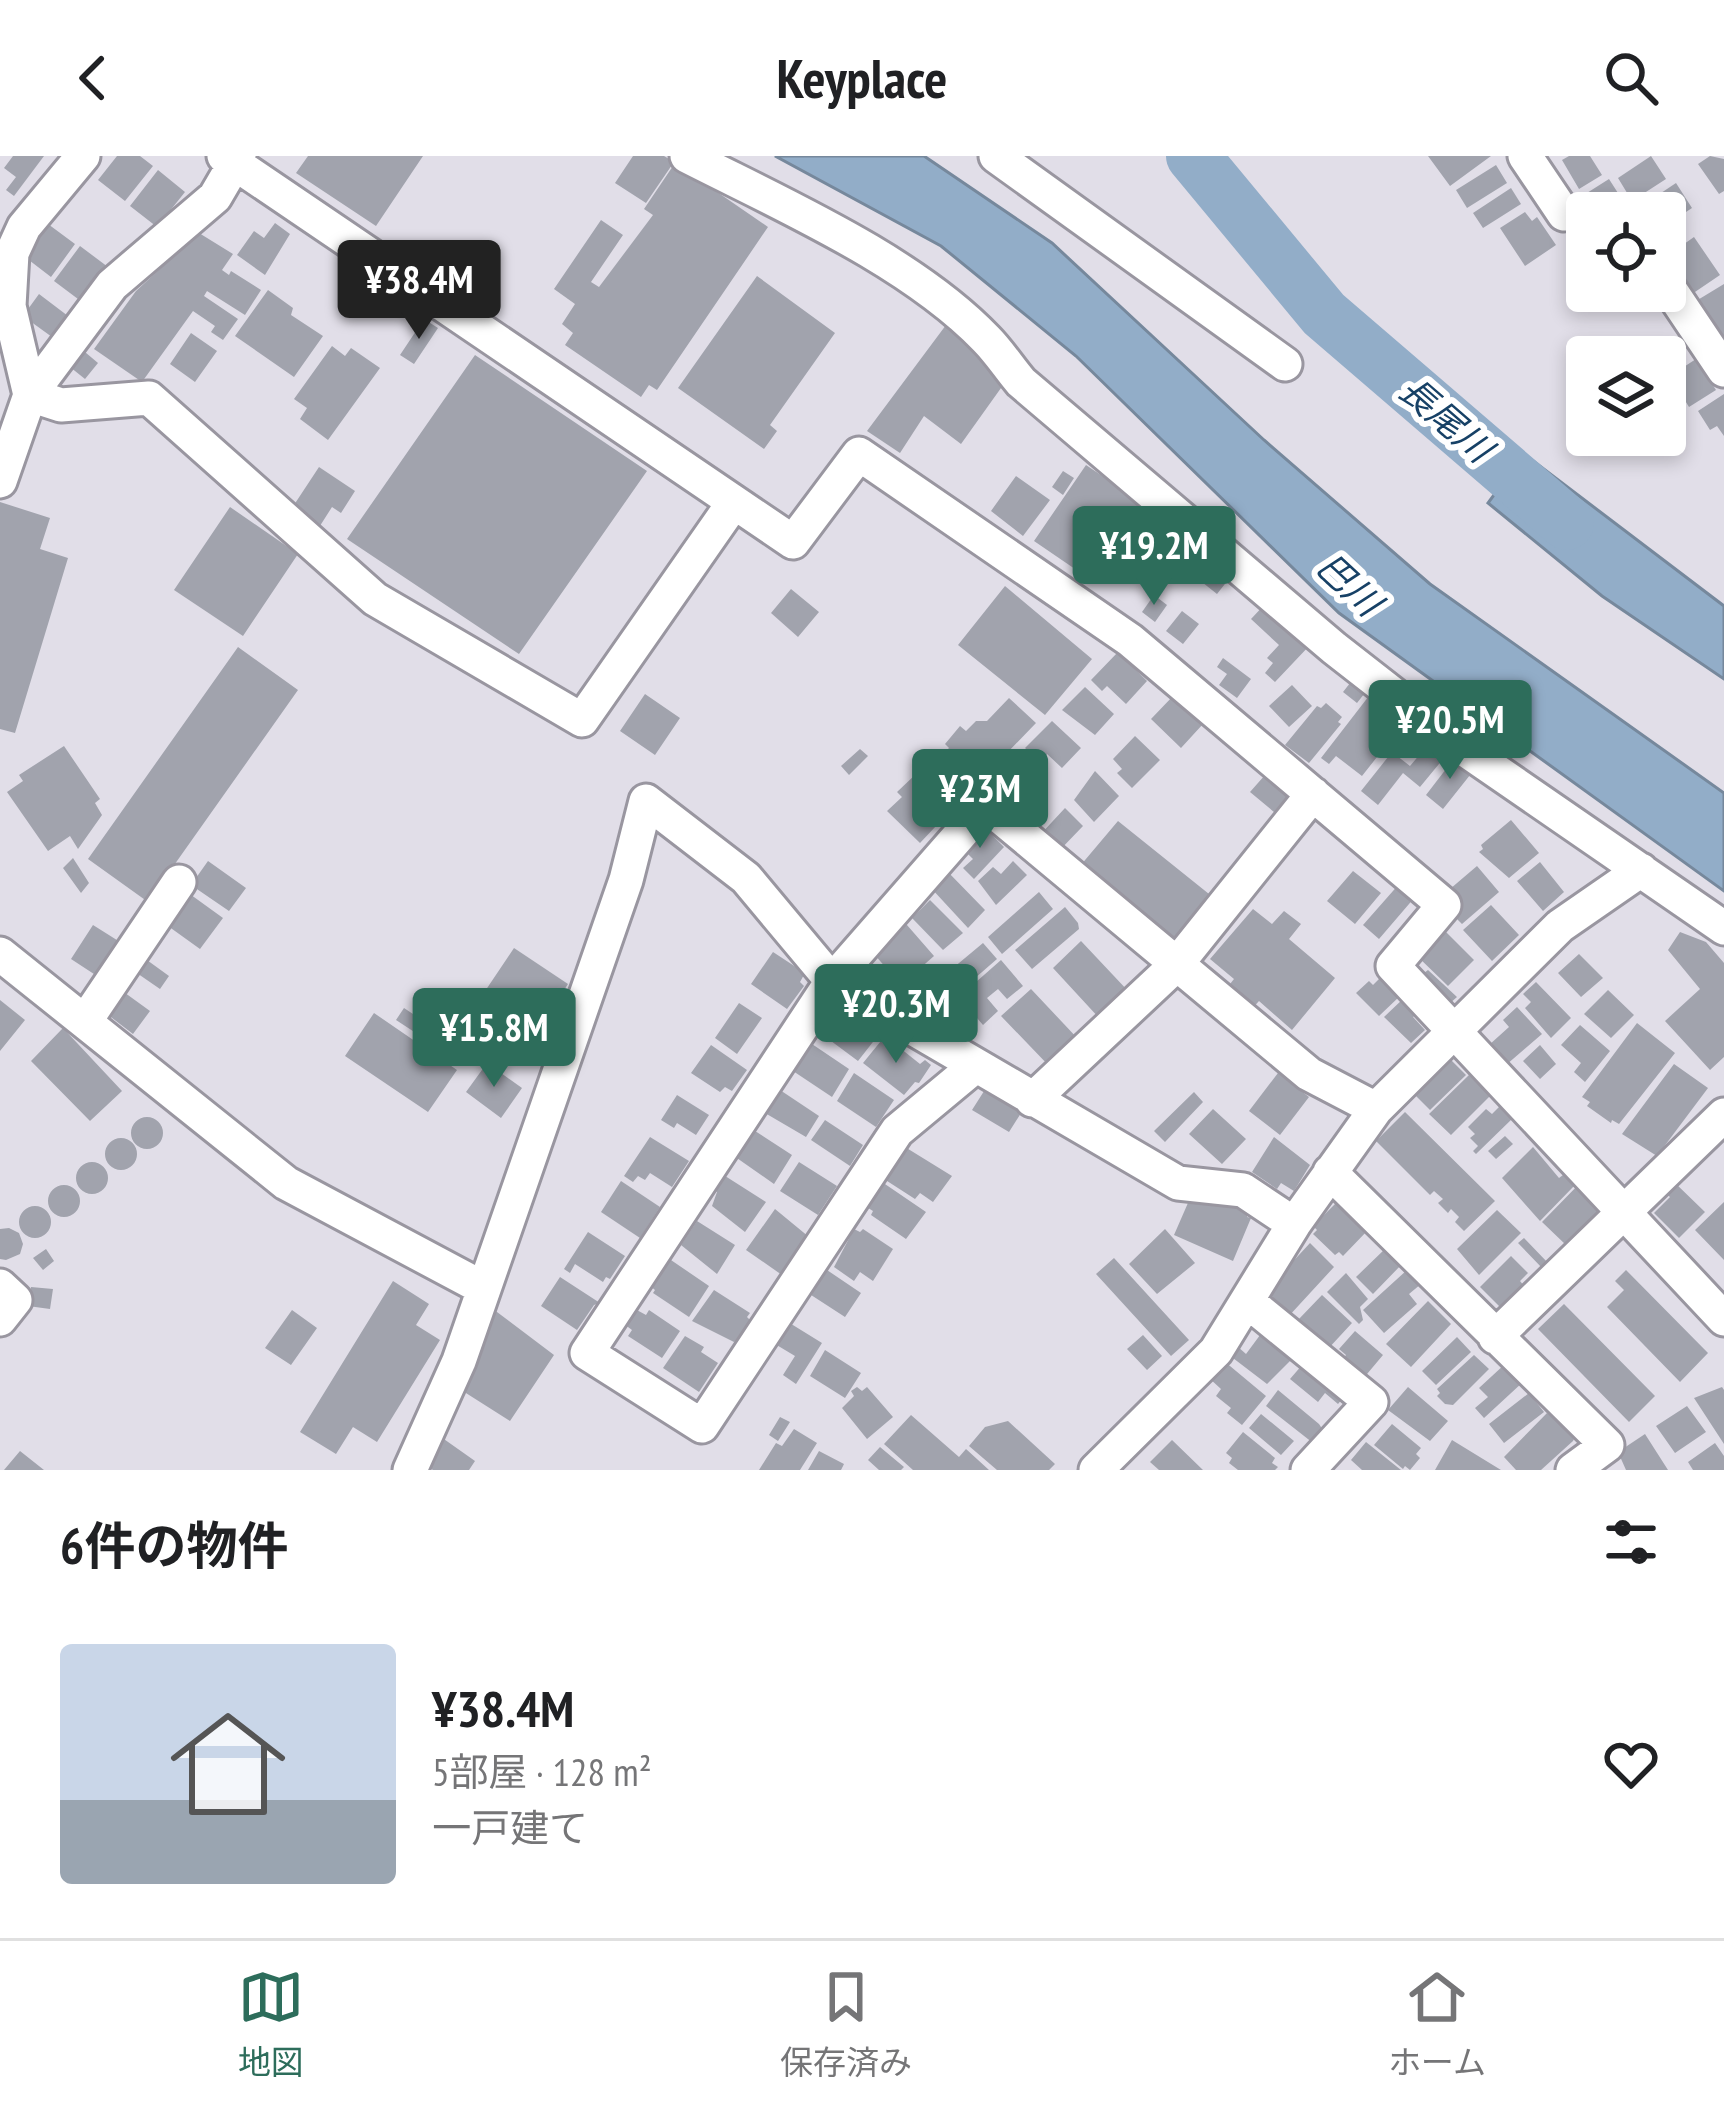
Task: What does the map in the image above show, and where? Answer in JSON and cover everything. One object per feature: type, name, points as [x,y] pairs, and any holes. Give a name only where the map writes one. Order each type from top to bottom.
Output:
[{"type":"street","points":[[12,253],[24,227],[83,156]]},
{"type":"street","points":[[687,156],[848,238],[934,297],[985,338],[1021,382],[1334,648],[1457,744],[1724,928]]},
{"type":"street","points":[[996,156],[1285,364]]},
{"type":"street","points":[[1525,156],[1564,214]]},
{"type":"street","points":[[0,481],[30,395],[112,285],[215,197],[233,160],[793,542],[859,454],[1130,640],[1444,905],[1393,966],[1724,1319]]},
{"type":"street","points":[[0,206],[12,253],[9,306],[30,395]]},
{"type":"street","points":[[1685,312],[1724,370]]},
{"type":"street","points":[[30,395],[61,405],[149,398],[375,599],[582,720],[734,502]]},
{"type":"street","points":[[1032,1100],[1176,965],[1312,794]]},
{"type":"street","points":[[410,1470],[459,1361],[626,880],[646,801],[746,878],[832,980],[1178,1183],[1243,1190],[1294,1224]]},
{"type":"street","points":[[974,1066],[897,1131],[702,1426],[587,1353],[832,980],[986,805],[1310,1074],[1376,1109]]},
{"type":"street","points":[[1112,1464],[1216,1351],[1294,1224],[1376,1109],[1560,926],[1641,870]]},
{"type":"street","points":[[86,1020],[179,882]]},
{"type":"street","points":[[0,954],[286,1183],[483,1288]]},
{"type":"street","points":[[1495,1337],[1724,1115]]},
{"type":"street","points":[[1330,1172],[1607,1445],[1574,1470]]},
{"type":"street","points":[[0,1286],[15,1300],[0,1319]]},
{"type":"street","points":[[1247,1301],[1371,1402],[1308,1470]]},
{"type":"water","name":"巴川","points":[[775,156],[924,156],[1052,243],[1264,440],[1430,584],[1724,793],[1724,891],[1339,613],[1076,356],[941,246]]},
{"type":"water","points":[[1524,454],[1724,606],[1724,679],[1602,596],[1488,503]]},
{"type":"building","points":[[13,156],[44,156],[14,196],[6,190],[16,177],[4,168]]},
{"type":"building","points":[[117,156],[140,156],[153,166],[125,201],[98,180]]},
{"type":"building","points":[[308,156],[423,156],[376,226],[296,173]]},
{"type":"building","points":[[633,156],[664,156],[674,162],[646,203],[615,183]]},
{"type":"building","points":[[1428,156],[1491,156],[1450,186]]},
{"type":"building","points":[[1590,156],[1602,175],[1579,189],[1562,160]]},
{"type":"building","points":[[1651,156],[1666,179],[1646,192],[1627,192],[1618,178]]},
{"type":"building","points":[[1710,156],[1724,159],[1724,191],[1719,194],[1698,164]]},
{"type":"building","points":[[675,163],[768,227],[657,390],[649,385],[641,397],[565,345],[573,333],[562,324],[575,304],[554,289],[601,220],[623,235],[591,282],[599,287],[653,215],[644,209]]},
{"type":"building","points":[[1496,165],[1507,183],[1467,208],[1456,190]]},
{"type":"building","points":[[158,170],[185,192],[157,227],[130,206]]},
{"type":"building","points":[[1609,179],[1617,192],[1588,192]]},
{"type":"building","points":[[1511,188],[1521,204],[1483,228],[1473,213]]},
{"type":"building","points":[[1525,212],[1532,221],[1537,217],[1556,245],[1525,266],[1500,228]]},
{"type":"building","points":[[275,223],[290,234],[265,275],[237,255],[254,231],[264,238]]},
{"type":"building","points":[[48,224],[75,244],[51,277],[25,257]]},
{"type":"building","points":[[199,233],[233,254],[222,270],[261,290],[245,315],[207,291],[204,296],[238,319],[223,340],[211,332],[215,326],[193,311],[142,382],[94,349],[136,291]]},
{"type":"building","points":[[1694,237],[1720,275],[1692,294],[1686,285],[1686,243]]},
{"type":"building","points":[[80,246],[108,267],[82,302],[54,281]]},
{"type":"building","points":[[757,276],[835,333],[770,425],[777,431],[764,449],[678,388]]},
{"type":"building","points":[[1724,284],[1724,345],[1696,301]]},
{"type":"building","points":[[268,290],[293,308],[291,315],[323,336],[294,377],[235,336]]},
{"type":"building","points":[[39,294],[68,316],[52,337],[23,316]]},
{"type":"building","points":[[424,319],[438,328],[414,364],[400,355]]},
{"type":"building","points":[[946,325],[1006,381],[961,444],[924,416],[900,453],[867,431]]},
{"type":"building","points":[[191,333],[217,351],[195,382],[170,364]]},
{"type":"building","points":[[332,346],[345,356],[351,348],[380,368],[328,440],[300,419],[307,408],[294,399]]},
{"type":"building","points":[[79,347],[98,363],[85,379],[65,363]]},
{"type":"building","points":[[475,355],[647,471],[519,654],[347,539]]},
{"type":"building","points":[[1696,359],[1716,390],[1689,407],[1686,402],[1686,366]]},
{"type":"building","points":[[1724,394],[1724,436],[1717,426],[1710,430],[1698,411]]},
{"type":"building","points":[[1086,465],[1147,506],[1094,582],[1034,541]]},
{"type":"building","points":[[319,467],[355,491],[341,513],[332,507],[318,529],[290,511]]},
{"type":"building","points":[[1063,471],[1074,478],[1063,495],[1052,487]]},
{"type":"building","points":[[1016,476],[1050,500],[1023,536],[991,511]]},
{"type":"building","points":[[0,502],[50,518],[40,549],[68,558],[15,733],[0,729]]},
{"type":"building","points":[[230,507],[298,554],[243,636],[174,590]]},
{"type":"building","points":[[1198,548],[1232,575],[1217,594],[1183,567]]},
{"type":"building","points":[[1005,586],[1092,659],[1045,715],[958,645]]},
{"type":"building","points":[[791,589],[819,612],[798,637],[771,613]]},
{"type":"building","points":[[1154,595],[1167,605],[1155,622],[1142,612]]},
{"type":"building","points":[[1267,602],[1311,644],[1275,682],[1265,673],[1273,663],[1267,658],[1279,645],[1251,619]]},
{"type":"building","points":[[1182,611],[1199,624],[1183,644],[1166,631]]},
{"type":"building","points":[[238,647],[298,690],[148,902],[88,859]]},
{"type":"building","points":[[1118,652],[1147,681],[1126,704],[1107,686],[1102,691],[1091,680]]},
{"type":"building","points":[[1223,658],[1251,679],[1237,698],[1219,685],[1227,674],[1217,667]]},
{"type":"building","points":[[1354,678],[1368,689],[1357,703],[1343,692]]},
{"type":"building","points":[[1292,685],[1312,706],[1289,727],[1269,706]]},
{"type":"building","points":[[1085,687],[1114,714],[1095,735],[1062,710]]},
{"type":"building","points":[[1372,692],[1407,719],[1362,776],[1336,756],[1329,764],[1321,758]]},
{"type":"building","points":[[645,694],[680,718],[655,755],[620,731]]},
{"type":"building","points":[[1174,695],[1203,724],[1181,748],[1151,719]]},
{"type":"building","points":[[1009,698],[1036,723],[977,784],[944,753],[949,748],[945,744],[960,726],[966,731],[976,721],[987,721]]},
{"type":"building","points":[[1326,703],[1342,717],[1341,724],[1309,763],[1285,745],[1317,706]]},
{"type":"building","points":[[1052,721],[1081,748],[1062,768],[1047,754],[1040,762],[1025,748]]},
{"type":"building","points":[[1135,736],[1160,760],[1132,788],[1117,773],[1122,769],[1113,759]]},
{"type":"building","points":[[1432,740],[1448,753],[1420,787],[1403,773],[1378,805],[1361,791],[1392,752],[1410,766]]},
{"type":"building","points":[[64,746],[100,799],[95,803],[102,815],[78,849],[70,836],[48,851],[7,792],[23,781],[19,775]]},
{"type":"building","points":[[860,749],[868,756],[849,775],[841,766]]},
{"type":"building","points":[[1014,756],[1038,779],[1012,807],[988,786]]},
{"type":"building","points":[[1456,756],[1474,770],[1443,809],[1426,795]]},
{"type":"building","points":[[938,760],[969,791],[920,843],[887,811],[902,797],[897,792]]},
{"type":"building","points":[[1095,771],[1119,796],[1094,822],[1074,800]]},
{"type":"building","points":[[1265,775],[1293,803],[1280,817],[1250,792]]},
{"type":"building","points":[[1065,808],[1083,826],[1057,853],[1039,836]]},
{"type":"building","points":[[1511,820],[1539,853],[1509,878],[1479,852]]},
{"type":"building","points":[[1118,821],[1209,894],[1172,940],[1080,866]]},
{"type":"building","points":[[974,829],[981,836],[987,830],[1004,847],[974,879],[963,868],[973,859],[959,845]]},
{"type":"building","points":[[73,858],[89,883],[81,893],[63,868]]},
{"type":"building","points":[[208,861],[246,888],[229,911],[191,885]]},
{"type":"building","points":[[1013,861],[1027,875],[996,905],[978,881],[993,867],[1001,874]]},
{"type":"building","points":[[1540,862],[1564,892],[1543,911],[1517,881]]},
{"type":"building","points":[[1477,866],[1499,892],[1462,924],[1451,913],[1462,903],[1450,889]]},
{"type":"building","points":[[947,871],[985,910],[968,928],[931,888]]},
{"type":"building","points":[[1353,871],[1381,893],[1355,924],[1327,901]]},
{"type":"building","points":[[1400,883],[1415,897],[1379,939],[1363,925]]},
{"type":"building","points":[[187,892],[223,918],[200,949],[168,926]]},
{"type":"building","points":[[1039,892],[1053,909],[1002,954],[988,937]]},
{"type":"building","points":[[930,900],[963,933],[943,950],[912,918]]},
{"type":"building","points":[[1491,905],[1519,935],[1492,961],[1463,930]]},
{"type":"building","points":[[1065,907],[1079,929],[1032,969],[1015,950]]},
{"type":"building","points":[[1253,909],[1272,924],[1284,911],[1301,924],[1289,939],[1335,978],[1292,1030],[1259,1001],[1251,1010],[1226,989],[1234,979],[1210,959]]},
{"type":"building","points":[[900,917],[934,956],[901,985],[867,946]]},
{"type":"building","points":[[93,925],[120,942],[97,976],[71,959]]},
{"type":"building","points":[[1443,929],[1474,960],[1448,986],[1416,955]]},
{"type":"building","points":[[1680,932],[1706,942],[1724,963],[1724,1057],[1710,1070],[1665,1021],[1700,989],[1668,950]]},
{"type":"building","points":[[1081,941],[1129,992],[1100,1019],[1053,968]]},
{"type":"building","points":[[983,943],[997,959],[944,1005],[929,988]]},
{"type":"building","points":[[514,948],[568,984],[528,1045],[473,1009]]},
{"type":"building","points":[[773,952],[805,973],[800,982],[804,986],[787,1009],[751,984]]},
{"type":"building","points":[[1579,954],[1603,978],[1581,997],[1558,973]]},
{"type":"building","points":[[140,955],[169,976],[160,989],[131,969]]},
{"type":"building","points":[[1001,960],[1023,986],[1007,999],[998,989],[987,998],[998,1011],[983,1025],[959,997]]},
{"type":"building","points":[[1428,970],[1457,997],[1449,1004],[1420,976]]},
{"type":"building","points":[[1381,977],[1400,996],[1379,1016],[1356,993]]},
{"type":"building","points":[[1536,982],[1571,1018],[1551,1038],[1525,1008],[1531,1002],[1523,994]]},
{"type":"building","points":[[1031,989],[1079,1040],[1051,1068],[1001,1016]]},
{"type":"building","points":[[121,990],[150,1011],[133,1034],[103,1011]]},
{"type":"building","points":[[1608,990],[1634,1015],[1611,1038],[1584,1014]]},
{"type":"building","points":[[1404,998],[1419,1012],[1413,1017],[1425,1030],[1411,1043],[1384,1017]]},
{"type":"building","points":[[0,1000],[25,1020],[0,1051]]},
{"type":"building","points":[[739,1003],[762,1018],[737,1054],[715,1038]]},
{"type":"building","points":[[1517,1007],[1542,1034],[1506,1065],[1489,1045],[1509,1027],[1503,1020]]},
{"type":"building","points":[[404,1008],[458,1044],[451,1056],[396,1020]]},
{"type":"building","points":[[849,1008],[880,1033],[858,1061],[827,1038]]},
{"type":"building","points":[[374,1013],[457,1070],[428,1112],[345,1056]]},
{"type":"building","points":[[1637,1023],[1675,1053],[1619,1124],[1611,1123],[1582,1097]]},
{"type":"building","points":[[1580,1025],[1610,1051],[1585,1082],[1574,1072],[1581,1063],[1561,1045]]},
{"type":"building","points":[[63,1028],[122,1091],[90,1121],[31,1061]]},
{"type":"building","points":[[885,1036],[920,1064],[925,1060],[931,1065],[904,1095],[863,1063]]},
{"type":"building","points":[[809,1042],[849,1069],[832,1097],[790,1069]]},
{"type":"building","points":[[711,1045],[747,1070],[732,1091],[725,1087],[720,1092],[691,1073]]},
{"type":"building","points":[[1540,1045],[1556,1064],[1540,1079],[1523,1061]]},
{"type":"building","points":[[1444,1053],[1466,1075],[1430,1110],[1414,1094]]},
{"type":"building","points":[[487,1063],[522,1088],[501,1118],[466,1092]]},
{"type":"building","points":[[1674,1064],[1708,1088],[1657,1156],[1622,1134]]},
{"type":"building","points":[[854,1073],[894,1100],[876,1127],[837,1101]]},
{"type":"building","points":[[1278,1073],[1309,1097],[1280,1135],[1249,1111]]},
{"type":"building","points":[[1469,1075],[1485,1090],[1495,1091],[1451,1135],[1429,1114]]},
{"type":"building","points":[[986,1088],[1023,1110],[1009,1132],[972,1110]]},
{"type":"building","points":[[780,1090],[819,1116],[806,1137],[765,1113]]},
{"type":"building","points":[[1194,1092],[1203,1102],[1165,1142],[1154,1131]]},
{"type":"building","points":[[677,1095],[709,1115],[696,1135],[661,1120]]},
{"type":"building","points":[[1500,1106],[1513,1118],[1476,1154],[1473,1151],[1478,1146],[1470,1138],[1475,1134],[1468,1127],[1486,1109],[1492,1114]]},
{"type":"building","points":[[1213,1109],[1246,1139],[1222,1164],[1189,1134]]},
{"type":"building","points":[[1405,1112],[1495,1201],[1464,1231],[1455,1222],[1459,1217],[1438,1203],[1443,1199],[1434,1191],[1430,1195],[1376,1141]]},
{"type":"building","points":[[147,1117],[158,1122],[163,1133],[158,1144],[147,1149],[136,1144],[131,1133],[136,1122]]},
{"type":"building","points":[[825,1120],[863,1145],[850,1166],[811,1140]]},
{"type":"building","points":[[752,1129],[792,1155],[774,1184],[734,1156]]},
{"type":"building","points":[[1505,1136],[1513,1144],[1496,1159],[1488,1151]]},
{"type":"building","points":[[650,1137],[689,1161],[672,1187],[650,1173],[645,1180],[638,1176],[633,1182],[624,1176]]},
{"type":"building","points":[[1274,1137],[1310,1165],[1294,1191],[1281,1183],[1277,1189],[1252,1172]]},
{"type":"building","points":[[121,1138],[132,1143],[137,1154],[132,1165],[121,1170],[110,1165],[105,1154],[110,1143]]},
{"type":"building","points":[[905,1147],[952,1176],[933,1202],[920,1193],[915,1199],[884,1179]]},
{"type":"building","points":[[1533,1147],[1559,1178],[1563,1175],[1574,1186],[1540,1221],[1502,1178]]},
{"type":"building","points":[[92,1162],[104,1166],[108,1178],[104,1190],[92,1194],[80,1190],[76,1178],[80,1166]]},
{"type":"building","points":[[799,1162],[837,1186],[818,1215],[780,1191]]},
{"type":"building","points":[[722,1174],[766,1202],[745,1232],[712,1206],[717,1192],[712,1188]]},
{"type":"building","points":[[1583,1180],[1603,1208],[1566,1245],[1542,1222]]},
{"type":"building","points":[[621,1181],[660,1207],[640,1238],[601,1212]]},
{"type":"building","points":[[1673,1181],[1705,1212],[1679,1238],[1654,1213],[1670,1197],[1663,1191]]},
{"type":"building","points":[[882,1182],[926,1212],[906,1239],[865,1206]]},
{"type":"building","points":[[64,1185],[76,1189],[80,1201],[76,1213],[64,1217],[52,1213],[48,1201],[52,1189]]},
{"type":"building","points":[[1191,1196],[1250,1202],[1247,1217],[1251,1218],[1233,1261],[1174,1235]]},
{"type":"building","points":[[1339,1200],[1368,1230],[1343,1256],[1335,1255],[1313,1234],[1317,1230],[1313,1226]]},
{"type":"building","points":[[1724,1202],[1724,1260],[1695,1230]]},
{"type":"building","points":[[35,1206],[47,1210],[51,1222],[47,1234],[35,1238],[23,1234],[19,1222],[23,1210]]},
{"type":"building","points":[[775,1209],[809,1237],[782,1275],[746,1250]]},
{"type":"building","points":[[1497,1210],[1521,1233],[1479,1275],[1457,1249]]},
{"type":"building","points":[[697,1221],[735,1245],[717,1274],[681,1245]]},
{"type":"building","points":[[0,1229],[19,1233],[23,1244],[20,1254],[0,1259]]},
{"type":"building","points":[[854,1229],[863,1229],[893,1249],[873,1281],[860,1272],[854,1281],[834,1267]]},
{"type":"building","points":[[1165,1229],[1195,1263],[1157,1294],[1129,1264]]},
{"type":"building","points":[[588,1232],[625,1256],[603,1282],[575,1264],[570,1273],[564,1269]]},
{"type":"building","points":[[1524,1238],[1549,1264],[1543,1269],[1518,1243]]},
{"type":"building","points":[[1310,1243],[1334,1267],[1288,1317],[1263,1294]]},
{"type":"building","points":[[1387,1247],[1403,1263],[1373,1294],[1356,1277]]},
{"type":"building","points":[[46,1249],[54,1261],[43,1270],[33,1258]]},
{"type":"building","points":[[1511,1256],[1528,1273],[1520,1281],[1525,1287],[1502,1309],[1480,1287]]},
{"type":"building","points":[[668,1258],[709,1286],[689,1317],[653,1293],[649,1285]]},
{"type":"building","points":[[1114,1258],[1189,1340],[1171,1356],[1096,1274]]},
{"type":"building","points":[[824,1268],[861,1293],[845,1317],[808,1293]]},
{"type":"building","points":[[1407,1270],[1421,1284],[1409,1294],[1417,1304],[1384,1333],[1363,1310]]},
{"type":"building","points":[[1626,1270],[1708,1353],[1680,1382],[1607,1307],[1624,1290],[1615,1281]]},
{"type":"building","points":[[1346,1273],[1368,1299],[1360,1307],[1363,1320],[1359,1324],[1327,1292]]},
{"type":"building","points":[[560,1277],[600,1303],[577,1330],[541,1306]]},
{"type":"building","points":[[393,1281],[429,1304],[416,1325],[440,1340],[377,1442],[353,1427],[336,1454],[300,1432]]},
{"type":"building","points":[[31,1287],[53,1289],[50,1309],[28,1306]]},
{"type":"building","points":[[714,1290],[750,1313],[751,1321],[739,1340],[734,1342],[692,1321]]},
{"type":"building","points":[[1322,1295],[1352,1323],[1327,1350],[1298,1320]]},
{"type":"building","points":[[1428,1301],[1451,1324],[1411,1367],[1386,1344]]},
{"type":"building","points":[[1564,1304],[1655,1396],[1629,1422],[1538,1329]]},
{"type":"building","points":[[489,1306],[554,1355],[510,1421],[458,1388]]},
{"type":"building","points":[[635,1309],[646,1315],[649,1310],[680,1331],[662,1358],[628,1336],[632,1330],[624,1324]]},
{"type":"building","points":[[292,1310],[317,1328],[291,1365],[265,1348]]},
{"type":"building","points":[[788,1322],[822,1343],[796,1384],[783,1375],[795,1356],[775,1344]]},
{"type":"building","points":[[1266,1327],[1299,1352],[1267,1384],[1229,1355],[1237,1346],[1246,1354]]},
{"type":"building","points":[[1355,1331],[1383,1355],[1362,1380],[1340,1363],[1346,1355],[1339,1349]]},
{"type":"building","points":[[1143,1335],[1162,1356],[1147,1370],[1127,1349]]},
{"type":"building","points":[[685,1336],[718,1363],[699,1392],[663,1368]]},
{"type":"building","points":[[1457,1337],[1471,1352],[1436,1385],[1422,1371]]},
{"type":"building","points":[[825,1350],[861,1373],[845,1398],[810,1376]]},
{"type":"building","points":[[1474,1355],[1489,1369],[1453,1405],[1445,1404],[1437,1389]]},
{"type":"building","points":[[1309,1357],[1350,1390],[1338,1404],[1325,1393],[1318,1402],[1290,1379]]},
{"type":"building","points":[[1224,1361],[1266,1396],[1242,1425],[1227,1413],[1231,1408],[1216,1396],[1221,1389],[1209,1378]]},
{"type":"building","points":[[1505,1364],[1523,1382],[1484,1418],[1475,1408],[1488,1397],[1479,1388]]},
{"type":"building","points":[[857,1387],[862,1391],[867,1387],[893,1417],[867,1439],[842,1408]]},
{"type":"building","points":[[1408,1387],[1448,1421],[1430,1441],[1388,1410]]},
{"type":"building","points":[[1278,1390],[1323,1430],[1313,1443],[1266,1406]]},
{"type":"building","points":[[1724,1390],[1724,1444],[1694,1398]]},
{"type":"building","points":[[1529,1393],[1544,1412],[1504,1443],[1489,1424]]},
{"type":"building","points":[[1687,1406],[1706,1432],[1675,1453],[1656,1426]]},
{"type":"building","points":[[1547,1413],[1577,1433],[1573,1441],[1541,1470],[1516,1470],[1504,1457]]},
{"type":"building","points":[[1261,1414],[1294,1441],[1281,1455],[1249,1428]]},
{"type":"building","points":[[911,1415],[959,1457],[966,1449],[989,1470],[913,1470],[884,1444]]},
{"type":"building","points":[[780,1417],[790,1422],[778,1441],[769,1435]]},
{"type":"building","points":[[1008,1421],[1055,1464],[1049,1470],[997,1470],[969,1446],[985,1427]]},
{"type":"building","points":[[1392,1424],[1421,1448],[1410,1470],[1374,1445]]},
{"type":"building","points":[[794,1429],[817,1443],[800,1470],[759,1470],[776,1443],[782,1446]]},
{"type":"building","points":[[1243,1432],[1275,1458],[1275,1470],[1238,1470],[1229,1463],[1232,1458],[1226,1453]]},
{"type":"building","points":[[1645,1434],[1668,1470],[1626,1470],[1618,1452]]},
{"type":"building","points":[[441,1437],[475,1461],[469,1470],[433,1470],[423,1463]]},
{"type":"building","points":[[1172,1440],[1203,1470],[1159,1470],[1150,1462]]},
{"type":"building","points":[[1452,1440],[1501,1470],[1435,1470]]},
{"type":"building","points":[[1366,1442],[1401,1470],[1362,1470],[1351,1460]]},
{"type":"building","points":[[1715,1443],[1724,1456],[1724,1470],[1693,1470],[1688,1462]]},
{"type":"building","points":[[880,1447],[904,1467],[879,1470],[868,1460]]},
{"type":"building","points":[[20,1451],[44,1470],[4,1470]]},
{"type":"building","points":[[819,1451],[844,1464],[841,1470],[808,1470]]},
{"type":"waterway","name":"長尾川","points":[[1193,156],[1324,314],[1567,523]]}]
